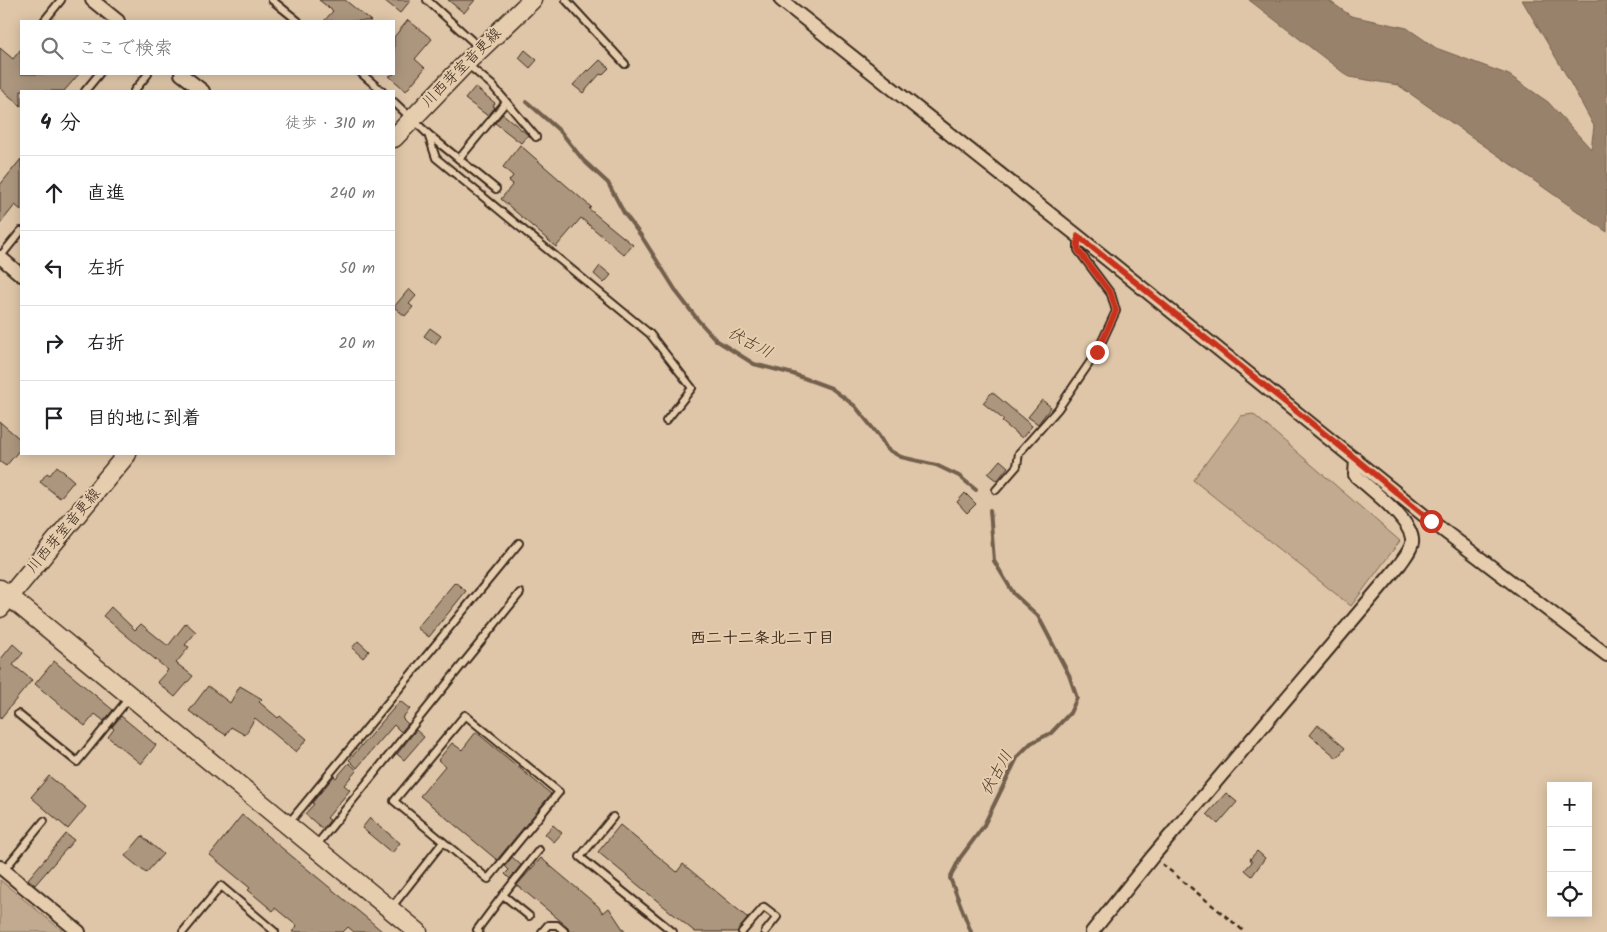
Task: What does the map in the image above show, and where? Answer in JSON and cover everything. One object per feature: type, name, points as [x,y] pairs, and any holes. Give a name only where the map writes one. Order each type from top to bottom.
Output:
[{"type":"street","points":[[92,0],[117,20]]},
{"type":"street","name":"川西芽室音更線","points":[[395,137],[480,49],[532,0]]},
{"type":"street","points":[[781,0],[1078,236],[1431,521],[1607,655]]},
{"type":"street","points":[[182,75],[201,90]]},
{"type":"street","points":[[0,257],[20,274]]},
{"type":"street","name":"川西芽室音更線","points":[[3,598],[126,455]]},
{"type":"street","points":[[1092,932],[1153,856],[1400,564],[1412,545],[1412,535],[1405,522],[1355,475],[1356,459]]},
{"type":"street","points":[[3,598],[130,696],[418,932]]},
{"type":"street","points":[[2,869],[79,932]]},
{"type":"lane","points":[[45,20],[61,0]]},
{"type":"lane","points":[[272,0],[297,20]]},
{"type":"lane","points":[[427,0],[480,49]]},
{"type":"lane","points":[[566,0],[625,64]]},
{"type":"lane","points":[[466,63],[492,85],[536,137]]},
{"type":"lane","points":[[86,90],[98,75]]},
{"type":"lane","points":[[135,90],[147,75]]},
{"type":"lane","points":[[363,75],[381,90]]},
{"type":"lane","points":[[459,160],[506,102]]},
{"type":"lane","points":[[395,103],[428,134],[496,190]]},
{"type":"lane","points":[[428,134],[436,158],[650,334],[692,388],[666,421]]},
{"type":"lane","points":[[0,257],[20,232]]},
{"type":"lane","points":[[996,490],[1017,466],[1019,453],[1058,409],[1097,352],[1116,311],[1111,294],[1078,250],[1078,236]]},
{"type":"lane","points":[[287,826],[519,543]]},
{"type":"lane","points":[[314,848],[520,593]]},
{"type":"lane","points":[[18,714],[77,762],[130,696]]},
{"type":"lane","points":[[464,715],[559,792],[488,879],[443,842],[394,801],[464,715]]},
{"type":"lane","points":[[612,817],[580,857],[673,932]]},
{"type":"lane","points":[[2,869],[44,821]]},
{"type":"lane","points":[[390,909],[443,842]]},
{"type":"lane","points":[[480,932],[476,930],[540,850]]},
{"type":"lane","points":[[183,932],[221,886],[275,932]]},
{"type":"lane","points":[[504,895],[529,916]]},
{"type":"lane","points":[[742,932],[764,907],[777,917],[765,932]]},
{"type":"lane","points":[[542,932],[548,925],[557,925],[564,931]]},
{"type":"path","points":[[1153,856],[1245,932]]},
{"type":"shaded area","points":[[1249,0],[1328,0],[1351,16],[1407,28],[1436,48],[1509,75],[1548,102],[1591,149],[1594,126],[1522,0],[1607,0],[1607,232],[1398,85],[1349,77]]},
{"type":"shaded area","points":[[1253,414],[1400,541],[1351,606],[1193,480],[1241,416]]},
{"type":"shaded area","points":[[0,880],[64,932],[0,932]]},
{"type":"building","points":[[319,0],[345,0],[370,20],[325,20],[333,11]]},
{"type":"building","points":[[384,0],[411,0],[400,13]]},
{"type":"building","points":[[448,0],[475,0],[464,13]]},
{"type":"building","points":[[408,20],[432,39],[415,59],[425,68],[406,91],[389,76],[395,75],[395,36]]},
{"type":"building","points":[[0,48],[13,59],[20,50],[20,75],[78,75],[65,90],[20,90],[20,105],[0,88]]},
{"type":"building","points":[[525,50],[537,60],[530,68],[519,58]]},
{"type":"building","points":[[600,60],[609,68],[602,75],[600,74],[583,93],[573,85]]},
{"type":"building","points":[[475,87],[495,103],[493,106],[495,107],[488,116],[465,99]]},
{"type":"building","points":[[503,114],[528,135],[521,143],[495,123]]},
{"type":"building","points":[[520,145],[591,207],[589,209],[633,245],[624,255],[581,218],[556,247],[501,199],[513,184],[509,181],[513,176],[503,167]]},
{"type":"building","points":[[20,160],[20,209],[15,205],[0,224],[0,185]]},
{"type":"building","points":[[600,266],[611,275],[604,283],[594,274]]},
{"type":"building","points":[[409,289],[416,296],[409,304],[413,307],[405,316],[395,306]]},
{"type":"building","points":[[430,328],[441,336],[435,344],[424,336]]},
{"type":"building","points":[[992,392],[1032,426],[1022,438],[983,403]]},
{"type":"building","points":[[1042,400],[1051,407],[1038,424],[1028,417]]},
{"type":"building","points":[[0,422],[20,439],[20,449],[6,466],[0,462]]},
{"type":"building","points":[[1000,460],[1008,467],[997,481],[988,474]]},
{"type":"building","points":[[57,466],[74,481],[60,498],[40,482],[47,473],[50,475]]},
{"type":"building","points":[[965,493],[976,504],[967,513],[957,502]]},
{"type":"building","points":[[455,582],[466,591],[429,637],[417,628]]},
{"type":"building","points":[[111,607],[135,630],[141,624],[168,646],[186,623],[196,632],[185,645],[189,647],[176,663],[193,676],[175,697],[157,682],[168,670],[103,616]]},
{"type":"building","points":[[358,641],[369,651],[363,658],[352,648]]},
{"type":"building","points":[[13,644],[23,653],[13,665],[32,680],[0,719],[0,660]]},
{"type":"building","points":[[54,661],[113,710],[104,721],[95,714],[85,726],[35,684]]},
{"type":"building","points":[[208,686],[230,703],[240,686],[262,699],[259,702],[278,718],[280,716],[307,739],[296,752],[255,718],[245,735],[231,727],[226,735],[189,711]]},
{"type":"building","points":[[400,701],[410,709],[402,718],[408,724],[401,732],[394,725],[357,768],[349,760]]},
{"type":"building","points":[[121,716],[156,745],[141,764],[108,737],[114,729],[112,727]]},
{"type":"building","points":[[1318,725],[1345,748],[1337,758],[1310,735]]},
{"type":"building","points":[[416,730],[424,737],[404,760],[397,754]]},
{"type":"building","points":[[476,732],[551,794],[497,860],[420,796],[445,766],[438,760],[452,743],[462,750]]},
{"type":"building","points":[[349,763],[357,770],[344,785],[350,790],[327,818],[330,820],[323,829],[305,814],[334,776],[336,778]]},
{"type":"building","points":[[49,776],[86,807],[68,829],[31,797]]},
{"type":"building","points":[[1226,793],[1237,802],[1218,824],[1207,814]]},
{"type":"building","points":[[242,815],[383,932],[354,932],[348,927],[343,932],[292,932],[297,926],[275,908],[273,911],[248,890],[250,888],[210,855]]},
{"type":"building","points":[[370,818],[400,843],[392,853],[362,828]]},
{"type":"building","points":[[553,825],[562,833],[554,842],[545,834]]},
{"type":"building","points":[[620,825],[677,872],[683,864],[748,918],[737,932],[695,932],[598,852]]},
{"type":"building","points":[[66,834],[74,840],[35,885],[28,879]]},
{"type":"building","points":[[142,836],[163,854],[146,873],[125,856]]},
{"type":"building","points":[[1257,851],[1265,858],[1252,876],[1245,870],[1252,862],[1250,859]]},
{"type":"building","points":[[512,857],[521,865],[510,879],[505,874],[509,870],[505,866]]},
{"type":"building","points":[[541,858],[598,906],[603,913],[609,908],[625,932],[569,932],[568,927],[517,885]]},
{"type":"waterway","name":"伏古川","points":[[527,102],[561,132],[583,160],[608,183],[624,213],[642,237],[678,294],[716,340],[754,364],[793,374],[831,388],[855,406],[887,449],[901,457],[936,465],[959,476],[976,490]]},
{"type":"waterway","name":"伏古川","points":[[971,932],[950,878],[960,858],[983,827],[1018,756],[1031,743],[1051,733],[1070,713],[1077,698],[1069,675],[1038,616],[1014,594],[994,561],[990,510]]},
{"type":"district","name":"西二十二条北二丁目","points":[[762,638]]},
{"type":"route","points":[[1097,352],[1116,311],[1111,294],[1078,250],[1078,236],[1431,521]]}]
